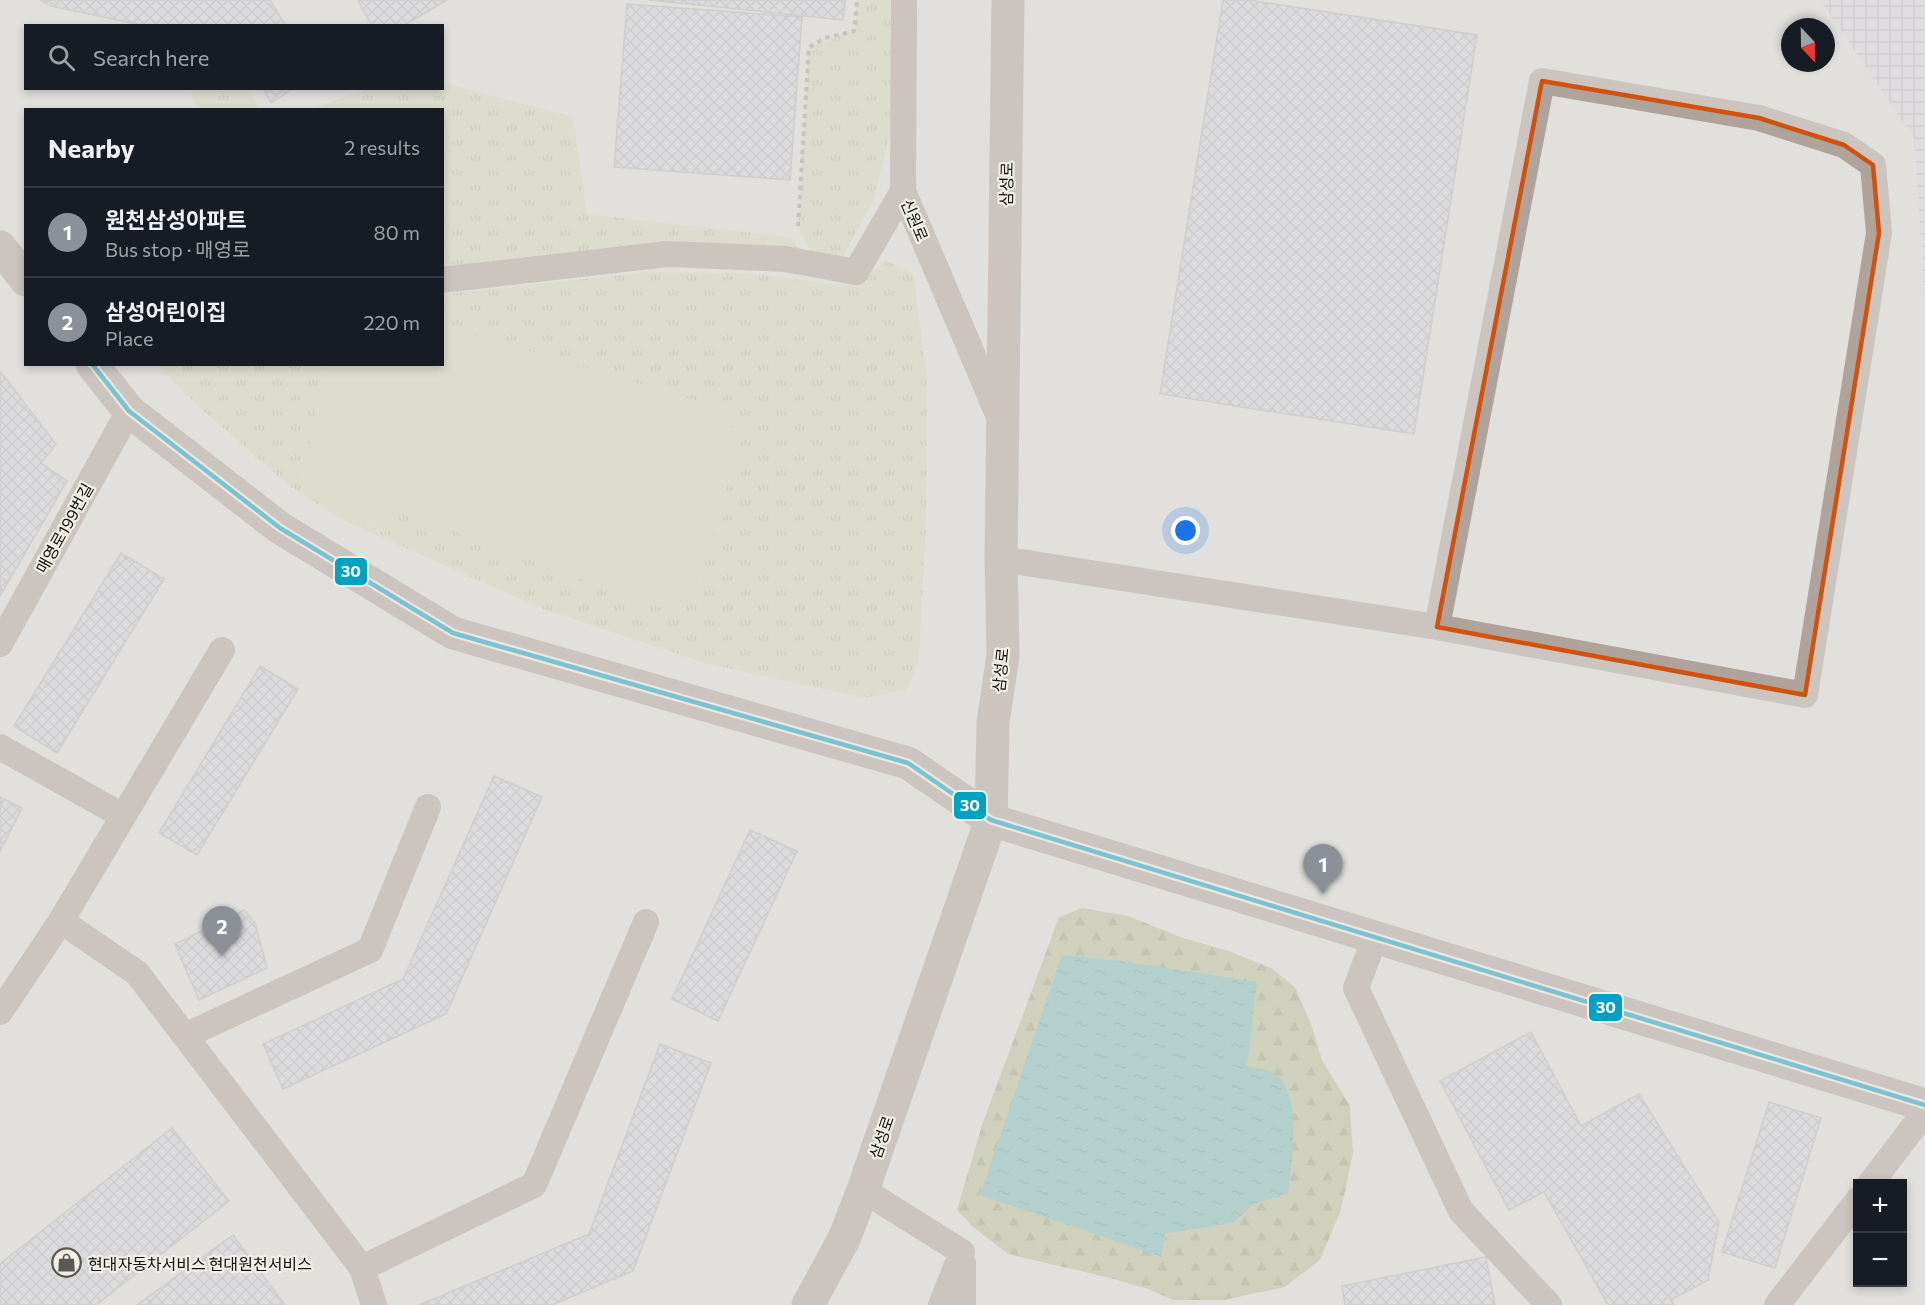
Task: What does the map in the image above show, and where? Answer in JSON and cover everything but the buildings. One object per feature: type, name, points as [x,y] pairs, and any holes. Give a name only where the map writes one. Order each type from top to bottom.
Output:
[{"type":"street","name":"신원로","points":[[904,0],[903,191],[1002,425]]},
{"type":"street","name":"삼성로","points":[[808,1305],[844,1239],[991,820],[993,723],[1003,655],[1002,425],[1008,0]]},
{"type":"street","points":[[1001,559],[1437,627],[1805,695],[1879,232],[1873,165],[1844,145],[1759,118],[1542,81],[1437,627]]},
{"type":"street","points":[[444,280],[667,254],[785,259],[856,272],[903,191]]},
{"type":"street","points":[[0,248],[24,278]]},
{"type":"street","points":[[94,366],[129,411],[280,528],[453,633],[908,763],[991,820],[1376,935],[1925,1105]]},
{"type":"street","name":"매영로199번길","points":[[0,644],[129,411]]},
{"type":"street","points":[[0,1012],[61,921],[222,650]]},
{"type":"street","points":[[0,747],[123,816]]},
{"type":"street","points":[[187,1035],[370,950],[428,807]]},
{"type":"street","points":[[61,921],[137,973],[187,1035],[362,1268],[374,1305]]},
{"type":"street","points":[[362,1268],[534,1185],[646,922]]},
{"type":"street","points":[[1376,935],[1356,988],[1461,1211],[1549,1305]]},
{"type":"street","points":[[1874,1179],[1925,1112]]},
{"type":"street","points":[[862,1190],[962,1252]]},
{"type":"street","points":[[1777,1305],[1853,1205]]},
{"type":"street","points":[[941,1305],[962,1252]]},
{"type":"street","points":[[962,1252],[963,1305]]},
{"type":"path","points":[[798,226],[809,46],[825,38],[854,31],[857,0]]},
{"type":"highlighted area","points":[[1542,81],[1759,118],[1844,145],[1873,165],[1879,233],[1805,695],[1437,627]]},
{"type":"shaded area","points":[[1820,0],[1925,0],[1925,295],[1914,138],[1835,22],[1835,18],[1832,18]]},
{"type":"green space","points":[[857,0],[898,0],[894,118],[873,201],[843,257],[817,265],[798,226],[809,47],[854,31]]},
{"type":"green space","points":[[444,83],[573,117],[587,214],[791,237],[799,250],[637,244],[444,267],[444,108],[314,108],[364,90],[444,90]]},
{"type":"green space","points":[[190,90],[248,90],[259,108],[197,108]]},
{"type":"green space","points":[[887,261],[913,274],[927,376],[926,523],[919,661],[907,690],[864,698],[704,663],[543,609],[346,522],[288,485],[198,406],[158,366],[327,366],[302,478],[385,534],[399,511],[670,611],[696,592],[742,437],[708,404],[444,326],[444,294],[645,272],[745,273],[848,286]]},
{"type":"green space","points":[[444,326],[708,404],[742,437],[696,592],[670,611],[399,511],[386,534],[302,478],[327,366],[444,366]]},
{"type":"green space","points":[[1082,908],[1128,916],[1183,938],[1229,951],[1271,968],[1295,987],[1312,1027],[1322,1060],[1350,1106],[1353,1153],[1341,1210],[1320,1260],[1285,1287],[1224,1300],[1173,1300],[1148,1289],[1110,1278],[1008,1254],[973,1227],[957,1210],[982,1125],[1059,917]],"holes":[[[1062,955],[1247,1067],[1288,1194],[1252,1205],[1234,1223],[1165,1234],[1162,1257]]]},
{"type":"water","points":[[1062,955],[1120,961],[1257,982],[1247,1066],[1274,1073],[1283,1083],[1289,1096],[1293,1148],[1288,1194],[1252,1205],[1234,1223],[1165,1234],[1162,1257],[980,1195]]},
{"type":"transit line","name":"30","points":[[94,366],[129,411],[280,528],[453,633],[908,763],[991,820],[1925,1105]]},
{"type":"place","name":"원천삼성아파트","points":[[1323,894]]},
{"type":"place","name":"삼성어린이집","points":[[222,956]]},
{"type":"place","name":"현대자동차서비스 현대원천서비스","points":[[67,1263]]}]
